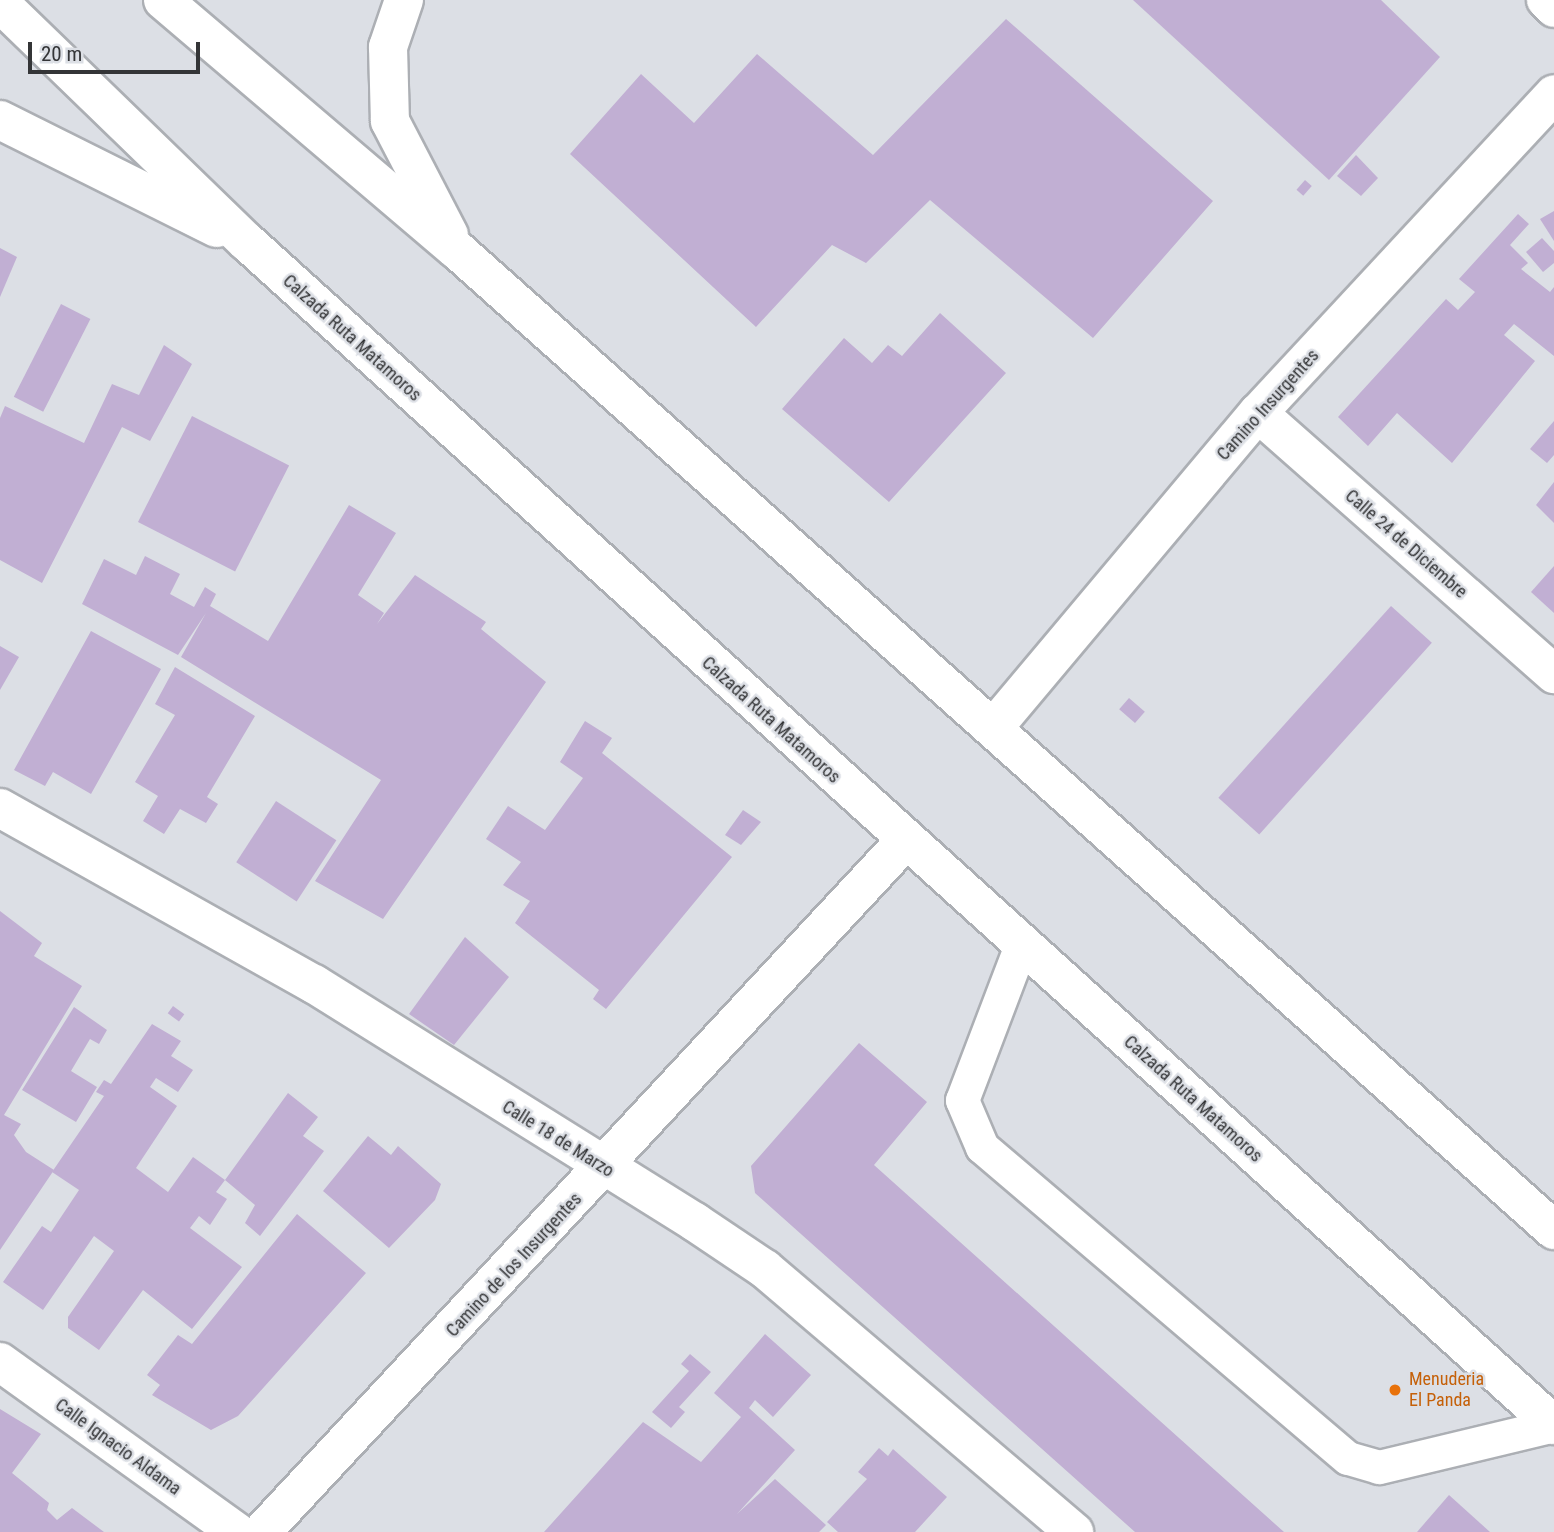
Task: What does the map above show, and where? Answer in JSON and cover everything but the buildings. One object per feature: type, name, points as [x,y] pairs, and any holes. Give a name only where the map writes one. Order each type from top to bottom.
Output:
[{"type":"main road","points":[[163,0],[457,250],[995,726],[1553,1226]]},
{"type":"main road","points":[[404,0],[388,47],[390,121],[457,250]]},
{"type":"main road","points":[[1545,0],[1554,8]]},
{"type":"main road","name":"Calzada Ruta Matamoros","points":[[0,3],[247,242],[905,841],[1554,1424]]},
{"type":"main road","name":"Camino Insurgentes","points":[[995,726],[1258,413],[1554,94]]},
{"type":"main road","points":[[0,120],[247,242]]},
{"type":"main road","name":"Calle 24 de Diciembre","points":[[1258,413],[1554,674]]},
{"type":"main road","name":"Calle 18 de Marzo","points":[[0,808],[314,984],[765,1269],[1074,1532]]},
{"type":"main road","name":"Camino de los Insurgentes","points":[[262,1532],[604,1169],[905,841]]},
{"type":"main road","name":"Calle Ignacio Aldama","points":[[0,1362],[237,1532]]},
{"type":"lane","points":[[1021,945],[962,1100],[982,1147],[1348,1458],[1379,1467],[1554,1424]]},
{"type":"place","name":"Menuderia El Panda","points":[[1395,1390]]}]
